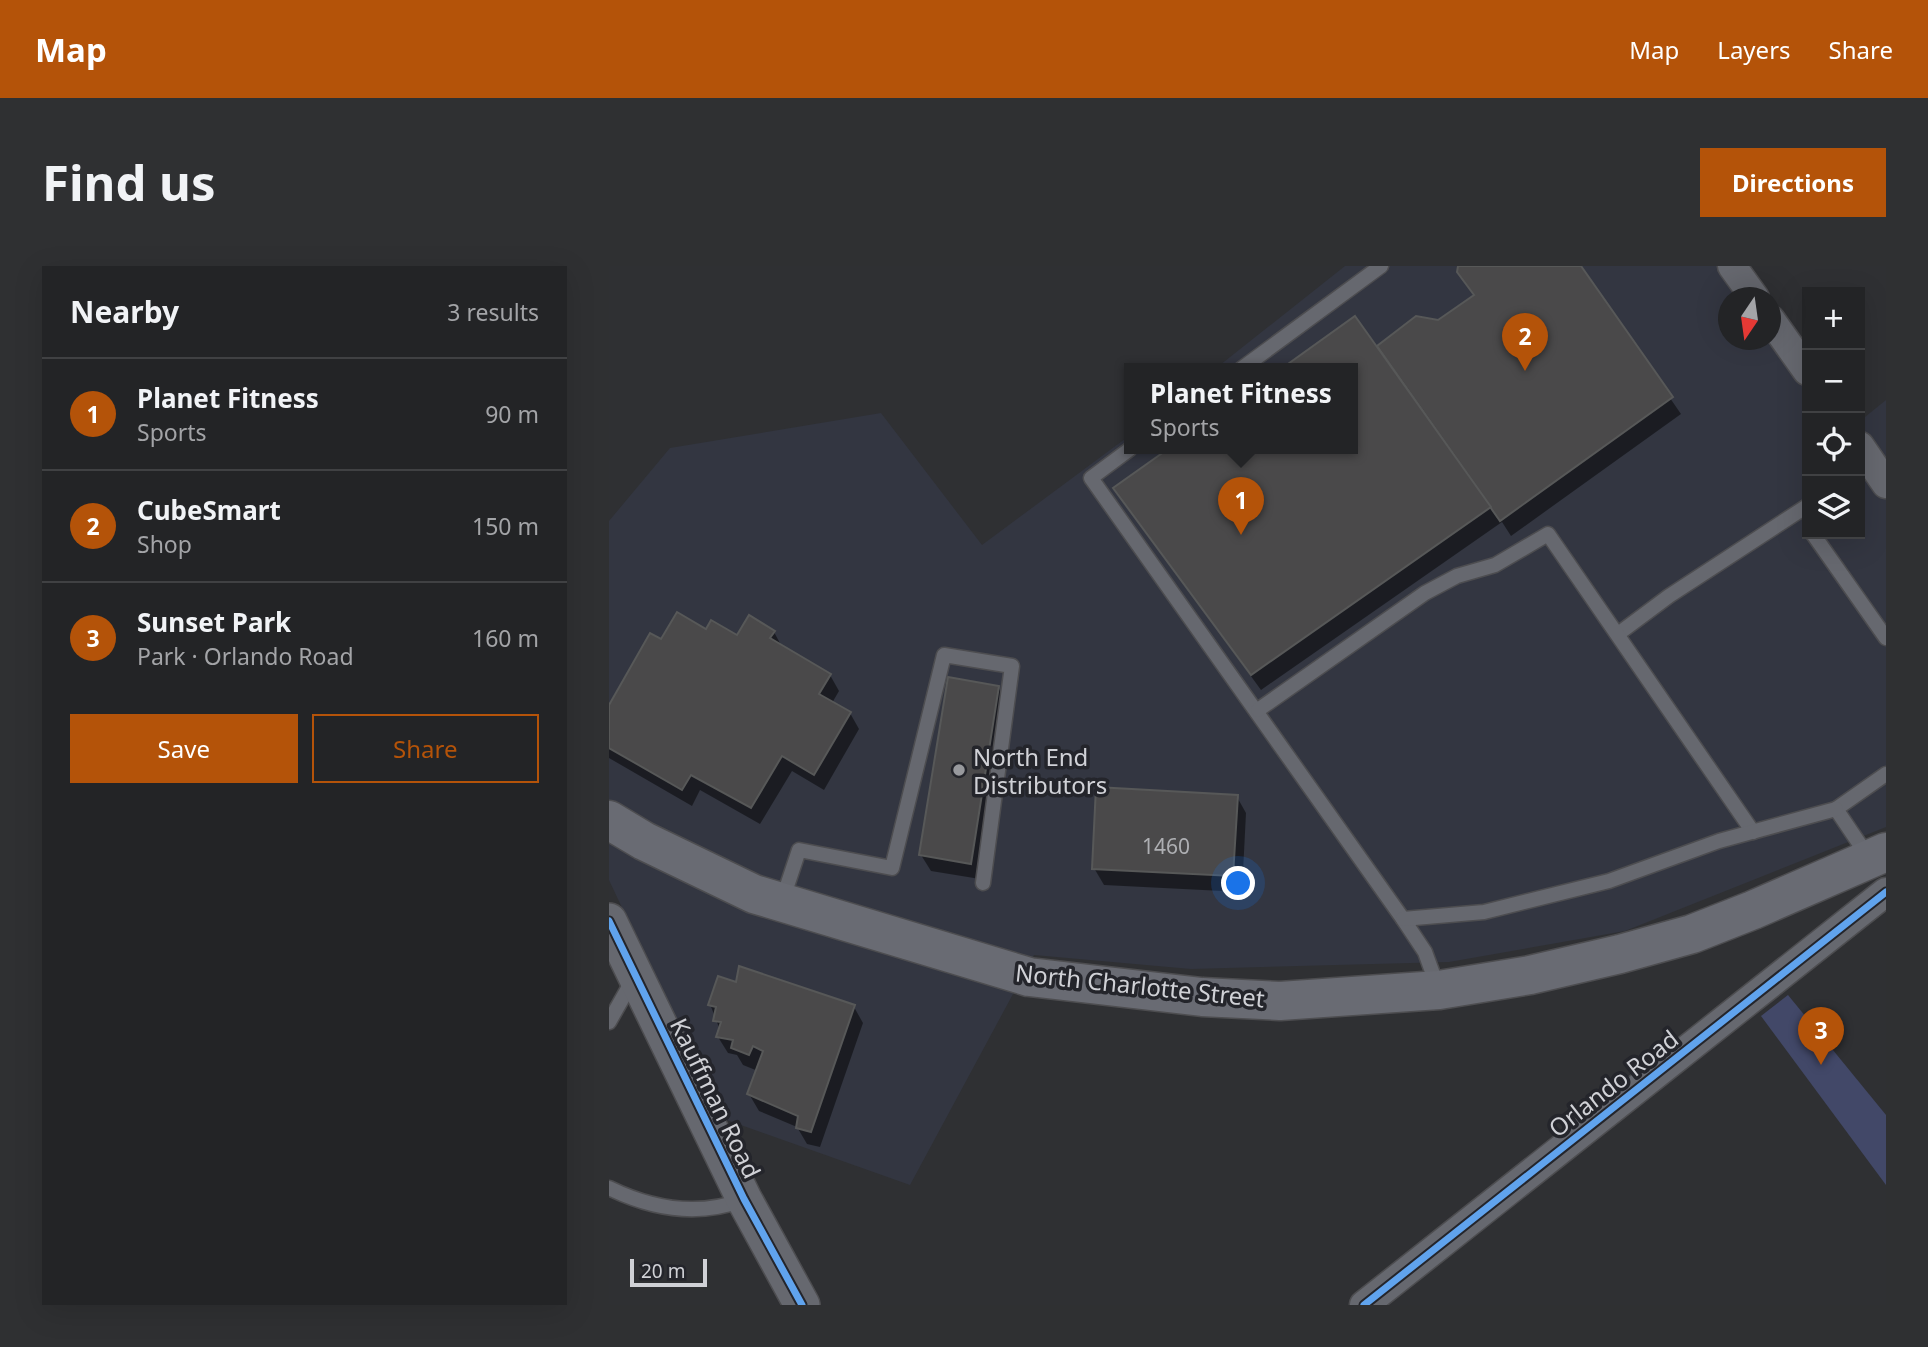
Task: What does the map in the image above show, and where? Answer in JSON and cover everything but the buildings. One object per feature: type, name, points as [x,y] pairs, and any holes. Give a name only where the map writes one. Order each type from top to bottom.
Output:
[{"type":"main road","name":"North Charlotte Street","points":[[609,820],[644,841],[754,894],[1029,977],[1202,997],[1280,1001],[1439,990],[1531,975],[1692,934],[1881,868]]},
{"type":"street","points":[[1732,266],[1747,287]]},
{"type":"street","points":[[1781,335],[1802,364]]},
{"type":"street","name":"Orlando Road","points":[[1364,1305],[1881,868]]},
{"type":"street","name":"Kauffman Road","points":[[609,921],[634,978],[744,1199],[797,1298]]},
{"type":"lane","points":[[1249,363],[1381,266]]},
{"type":"lane","points":[[1124,454],[1091,478],[1258,710],[1403,919],[1425,952],[1439,990]]},
{"type":"lane","points":[[1618,634],[1669,596],[1802,510]]},
{"type":"lane","points":[[1258,710],[1425,593],[1457,576],[1495,565],[1548,534],[1753,832]]},
{"type":"lane","points":[[1817,539],[1886,638]]},
{"type":"lane","points":[[782,903],[799,850],[892,868],[944,655],[1012,666],[983,883]]},
{"type":"lane","points":[[1403,919],[1495,909],[1609,881],[1753,832],[1836,809],[1886,774]]},
{"type":"lane","points":[[1836,809],[1881,868]]},
{"type":"lane","points":[[609,1022],[634,978]]},
{"type":"lane","points":[[609,1188],[638,1202],[695,1211],[721,1208],[744,1199]]},
{"type":"shaded area","points":[[1345,266],[1723,266],[1739,287],[1718,287],[1718,350],[1781,350],[1802,371],[1802,539],[1865,539],[1865,417],[1886,400],[1886,827],[1625,931],[1449,962],[1191,969],[1034,955],[910,1185],[721,1118],[609,880],[609,521],[670,448],[881,413],[982,545],[1124,440],[1124,454],[1358,454],[1358,363],[1223,363]]},
{"type":"shaded area","points":[[1788,995],[1886,1115],[1886,1185],[1761,1016]]},
{"type":"cycle path","points":[[1364,1305],[1886,892]]},
{"type":"cycle path","points":[[609,921],[744,1199],[802,1305]]},
{"type":"place","name":"CubeSmart","points":[[1525,371]]},
{"type":"place","name":"Planet Fitness","points":[[1241,535]]},
{"type":"place","name":"North End Distributors","points":[[959,770]]},
{"type":"place","name":"Sunset Park","points":[[1821,1065]]}]
